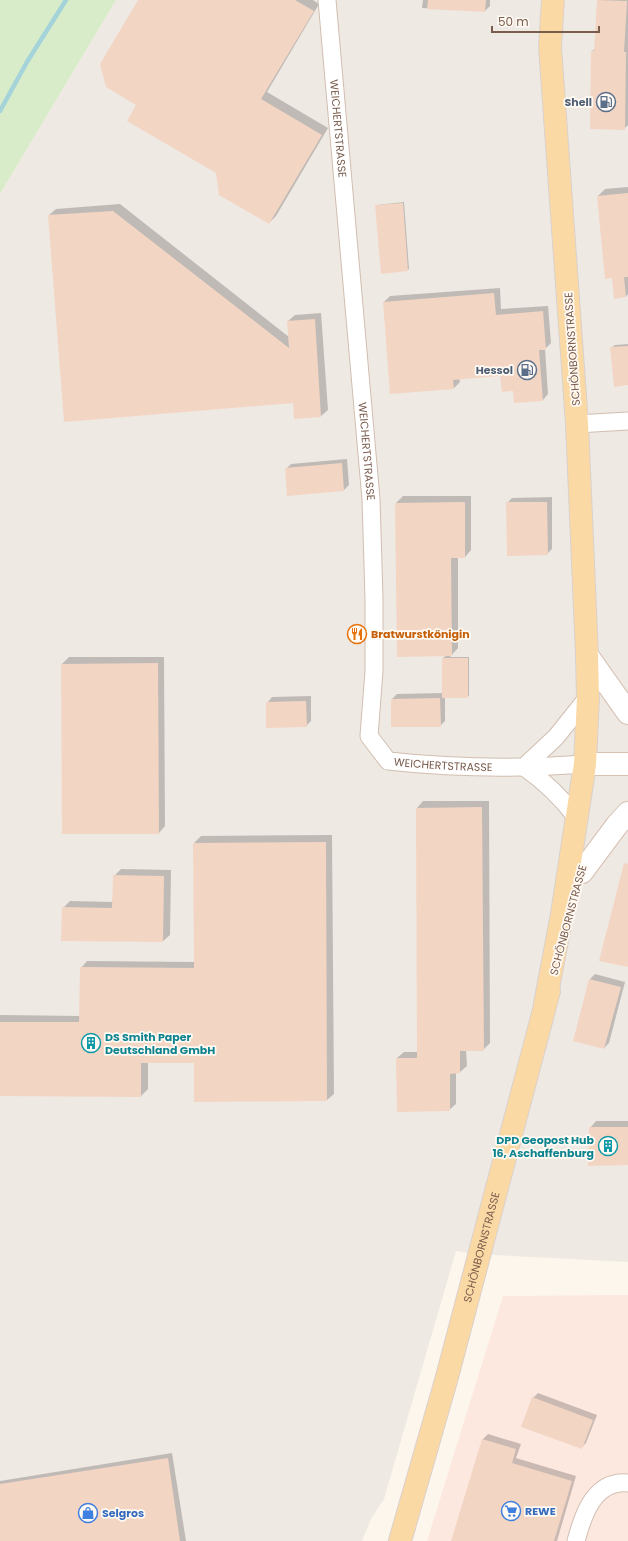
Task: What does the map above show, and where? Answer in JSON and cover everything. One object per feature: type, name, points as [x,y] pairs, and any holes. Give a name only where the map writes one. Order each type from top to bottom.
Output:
[{"type":"main road","name":"SCHÖNBORNSTRASSE","points":[[545,1004],[562,914],[585,764],[588,697],[577,424],[550,47],[553,0]]},
{"type":"main road","points":[[587,655],[628,714]]},
{"type":"main road","name":"SCHÖNBORNSTRASSE","points":[[400,1541],[447,1377],[545,1004],[582,872],[592,800],[585,764]]},
{"type":"main road","name":"WEICHERTSTRASSE","points":[[585,764],[628,764]]},
{"type":"main road","points":[[582,872],[617,825],[628,813]]},
{"type":"main road","name":"SCHÖNBORNSTRASSE","points":[[390,1541],[415,1489]]},
{"type":"street","name":"WEICHERTSTRASSE","points":[[327,0],[371,499],[374,598],[374,671],[369,736],[388,761],[423,765],[524,767],[585,764]]},
{"type":"street","points":[[577,424],[628,421]]},
{"type":"street","points":[[576,817],[564,801],[553,790],[524,767],[556,737],[588,697]]},
{"type":"street","points":[[576,1541],[584,1514],[595,1497],[603,1489],[621,1482],[628,1483]]},
{"type":"shaded area","points":[[116,0],[628,0],[628,1262],[474,1254],[456,1251],[384,1499],[371,1519],[362,1541],[0,1541],[0,194]]},
{"type":"shaded area","points":[[628,1295],[628,1541],[427,1541],[503,1296]]},
{"type":"green space","points":[[0,0],[116,0],[0,194]]},
{"type":"building","points":[[138,0],[295,0],[314,11],[261,99],[322,135],[269,224],[219,195],[216,173],[127,121],[136,105],[106,87],[100,64]]},
{"type":"building","points":[[428,0],[486,0],[485,12],[427,9]]},
{"type":"building","points":[[597,0],[627,1],[624,52],[626,52],[625,130],[590,129],[591,51],[594,51]]},
{"type":"building","points":[[628,193],[628,277],[624,277],[626,297],[614,299],[612,278],[605,279],[597,196]]},
{"type":"building","points":[[403,203],[408,271],[381,274],[375,205]]},
{"type":"building","points":[[113,211],[289,348],[287,321],[315,319],[321,417],[294,419],[293,403],[64,422],[48,215]]},
{"type":"building","points":[[494,293],[496,315],[543,311],[546,350],[539,350],[543,401],[514,403],[513,391],[502,392],[500,376],[453,380],[454,389],[390,394],[383,302]]},
{"type":"building","points":[[628,346],[628,385],[614,387],[610,347]]},
{"type":"building","points":[[342,463],[344,491],[287,496],[285,468]]},
{"type":"building","points":[[465,502],[465,558],[451,558],[452,656],[397,657],[395,503]]},
{"type":"building","points":[[506,502],[547,502],[548,555],[507,556]]},
{"type":"building","points":[[442,658],[468,658],[468,698],[442,698]]},
{"type":"building","points":[[158,663],[159,834],[62,834],[61,664]]},
{"type":"building","points":[[440,698],[441,727],[391,727],[391,699]]},
{"type":"building","points":[[306,701],[307,727],[266,728],[266,702]]},
{"type":"building","points":[[482,807],[484,1051],[460,1051],[460,1073],[450,1074],[450,1111],[397,1112],[396,1058],[417,1058],[416,808]]},
{"type":"building","points":[[326,842],[327,1101],[194,1102],[194,1063],[141,1063],[141,1097],[0,1096],[0,1022],[79,1022],[80,967],[194,968],[193,843]]},
{"type":"building","points":[[624,863],[628,864],[628,967],[599,961]]},
{"type":"building","points":[[113,875],[164,876],[163,942],[61,941],[62,907],[112,908]]},
{"type":"building","points":[[589,979],[621,987],[604,1049],[573,1041]]},
{"type":"building","name":"DPD Geopost Hub 16, Aschaffenburg","points":[[589,1127],[628,1127],[628,1165],[588,1166]]},
{"type":"building","points":[[532,1397],[593,1420],[582,1449],[521,1427]]},
{"type":"building","name":"REWE","points":[[482,1439],[516,1449],[512,1463],[572,1481],[554,1541],[451,1541]]},
{"type":"building","name":"Selgros","points":[[168,1458],[180,1541],[0,1541],[0,1484]]},
{"type":"waterway","points":[[0,111],[27,62],[66,0]]},
{"type":"place","name":"Shell","points":[[606,102]]},
{"type":"place","name":"Hessol","points":[[527,370]]},
{"type":"place","name":"Bratwurstkönigin","points":[[357,634]]},
{"type":"place","name":"DS Smith Paper Deutschland GmbH","points":[[91,1043]]},
{"type":"place","name":"DPD Geopost Hub 16, Aschaffenburg","points":[[608,1146]]},
{"type":"place","name":"REWE","points":[[511,1511]]},
{"type":"place","name":"Selgros","points":[[88,1513]]}]
